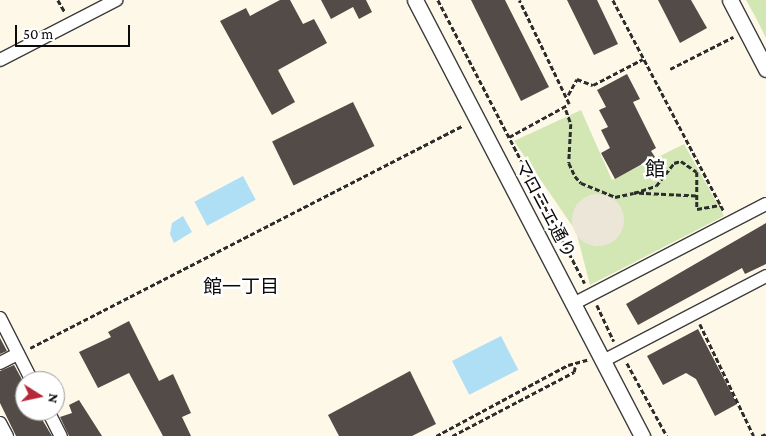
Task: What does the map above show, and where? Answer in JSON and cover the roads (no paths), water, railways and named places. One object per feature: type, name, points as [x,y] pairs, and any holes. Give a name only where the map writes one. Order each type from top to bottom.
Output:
[{"type":"street","points":[[0,60],[116,0]]},
{"type":"street","name":"マロニエ通り","points":[[415,0],[573,304],[596,360],[642,436]]},
{"type":"street","points":[[730,0],[766,69]]},
{"type":"street","points":[[573,304],[766,204]]},
{"type":"street","points":[[596,360],[766,276]]},
{"type":"street","points":[[0,318],[27,371]]},
{"type":"street","points":[[0,363],[18,354]]},
{"type":"street","points":[[53,421],[61,436]]},
{"type":"street","points":[[0,423],[7,436]]},
{"type":"water","points":[[243,176],[256,200],[207,226],[194,202]]},
{"type":"water","points":[[183,216],[192,232],[174,243],[170,234],[172,223]]},
{"type":"water","points":[[501,336],[518,370],[469,395],[452,361]]},
{"type":"district","name":"館","points":[[655,169]]},
{"type":"district","name":"館一丁目","points":[[241,287]]}]
